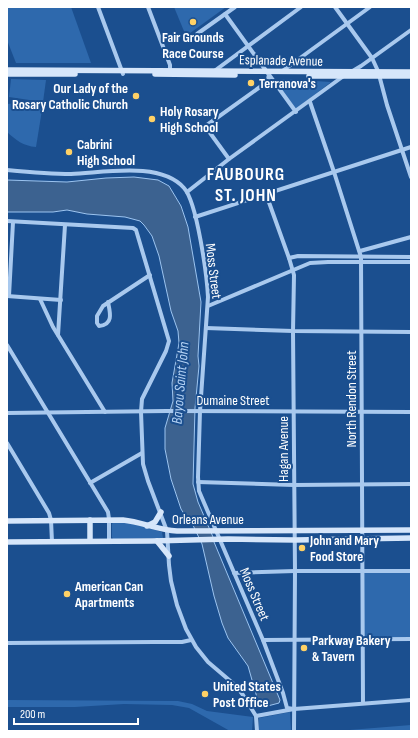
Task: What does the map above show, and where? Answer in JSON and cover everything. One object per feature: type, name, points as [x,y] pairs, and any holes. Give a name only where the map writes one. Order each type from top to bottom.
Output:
[{"type":"street","points":[[98,7],[122,72]]},
{"type":"street","points":[[148,7],[170,65],[170,72]]},
{"type":"street","points":[[197,34],[235,7]]},
{"type":"street","points":[[213,73],[301,7]]},
{"type":"street","points":[[335,7],[372,58],[379,74],[411,177]]},
{"type":"street","points":[[280,72],[370,7]]},
{"type":"street","points":[[225,14],[296,112]]},
{"type":"street","points":[[187,192],[344,76],[411,30]]},
{"type":"street","name":"Esplanade Avenue","points":[[7,70],[31,72],[268,73],[344,76],[411,72]]},
{"type":"street","name":"Esplanade Avenue","points":[[7,74],[31,72]]},
{"type":"street","name":"Esplanade Avenue","points":[[268,73],[350,72],[411,76]]},
{"type":"street","points":[[200,130],[267,82],[268,73]]},
{"type":"street","name":"North Rendon Street","points":[[310,102],[360,251],[361,259],[363,704]]},
{"type":"street","points":[[205,126],[230,159]]},
{"type":"street","points":[[195,217],[411,147]]},
{"type":"street","name":"Moss Street","points":[[7,170],[71,174],[106,170],[148,172],[169,177],[180,184],[190,197],[207,285],[208,306],[198,411],[198,482],[200,495],[217,539],[234,573],[262,640],[283,693],[287,708],[294,709]]},
{"type":"street","name":"Hagan Avenue","points":[[266,194],[293,270],[295,531],[294,731]]},
{"type":"street","points":[[7,222],[134,228],[137,231],[169,341],[166,351],[142,399],[141,412],[143,464],[167,531],[168,556],[175,599],[180,616],[191,640],[208,662],[235,685],[243,696],[256,716],[257,731]]},
{"type":"street","points":[[13,222],[8,296],[61,300]]},
{"type":"street","points":[[58,335],[65,225]]},
{"type":"street","points":[[360,251],[411,237]]},
{"type":"street","points":[[289,258],[298,256],[411,262]]},
{"type":"street","points":[[208,306],[310,263],[411,257]]},
{"type":"street","points":[[108,302],[111,318],[110,321],[103,326],[99,326],[97,323],[102,306],[108,302],[150,275]]},
{"type":"street","points":[[40,299],[58,335],[105,412]]},
{"type":"street","points":[[206,328],[293,331],[411,332]]},
{"type":"street","points":[[7,345],[108,512],[109,541]]},
{"type":"street","name":"Dumaine Street","points":[[7,413],[167,411],[411,412]]},
{"type":"street","points":[[7,443],[50,513],[52,542]]},
{"type":"street","points":[[90,483],[142,453]]},
{"type":"street","points":[[198,482],[294,485],[411,484]]},
{"type":"street","points":[[148,526],[157,519],[161,512]]},
{"type":"street","points":[[90,520],[90,541]]},
{"type":"street","name":"Orleans Avenue","points":[[7,521],[130,521],[167,531],[411,530]]},
{"type":"street","name":"Orleans Avenue","points":[[7,542],[411,538]]},
{"type":"street","points":[[157,541],[168,556]]},
{"type":"street","points":[[234,573],[295,571],[411,571]]},
{"type":"street","points":[[262,640],[295,641],[411,639]]},
{"type":"street","points":[[7,643],[182,642],[191,640]]},
{"type":"street","points":[[256,716],[294,709],[411,700]]},
{"type":"shaded area","points":[[7,7],[71,7],[91,63],[16,63],[7,40]]},
{"type":"shaded area","name":"Fair Grounds Race Course","points":[[174,7],[226,7],[186,36]]},
{"type":"shaded area","points":[[11,79],[46,80],[43,102],[9,97]]},
{"type":"shaded area","points":[[282,79],[331,82],[296,109],[277,82]]},
{"type":"shaded area","points":[[19,103],[39,107],[42,110],[36,147],[20,142],[7,132],[7,104]]},
{"type":"shaded area","points":[[113,522],[131,523],[162,532],[163,538],[113,539]]},
{"type":"shaded area","points":[[363,571],[411,571],[411,639],[363,640]]},
{"type":"shaded area","points":[[7,700],[178,701],[192,704],[207,711],[253,717],[252,731],[230,731],[189,708],[172,705],[124,704],[75,707],[7,707]]},
{"type":"shaded area","points":[[290,712],[291,731],[259,731],[259,718]]},
{"type":"shaded area","points":[[411,725],[411,731],[337,731]]},
{"type":"water","name":"Bayou Saint John","points":[[134,177],[158,180],[169,186],[181,206],[188,227],[201,302],[198,356],[199,366],[195,408],[193,484],[198,502],[214,542],[280,700],[279,703],[260,708],[248,666],[228,638],[222,623],[202,544],[191,521],[186,517],[181,509],[171,479],[165,449],[165,428],[173,401],[172,383],[179,343],[178,331],[171,311],[159,256],[152,236],[140,221],[125,217],[87,214],[67,210],[53,212],[7,212],[7,180],[67,182]]},
{"type":"place","name":"Fair Grounds Race Course","points":[[193,22]]},
{"type":"place","name":"Terranova's","points":[[251,83]]},
{"type":"place","name":"Our Lady of the Rosary Catholic Church","points":[[136,96]]},
{"type":"place","name":"Holy Rosary High School","points":[[152,119]]},
{"type":"place","name":"Cabrini High School","points":[[69,152]]},
{"type":"place","name":"John and Mary Food Store","points":[[302,548]]},
{"type":"place","name":"American Can Apartments","points":[[67,594]]},
{"type":"place","name":"Parkway Bakery & Tavern","points":[[304,648]]},
{"type":"place","name":"United States Post Office","points":[[205,694]]},
{"type":"district","name":"FAUBOURG ST. JOHN","points":[[246,184]]}]
